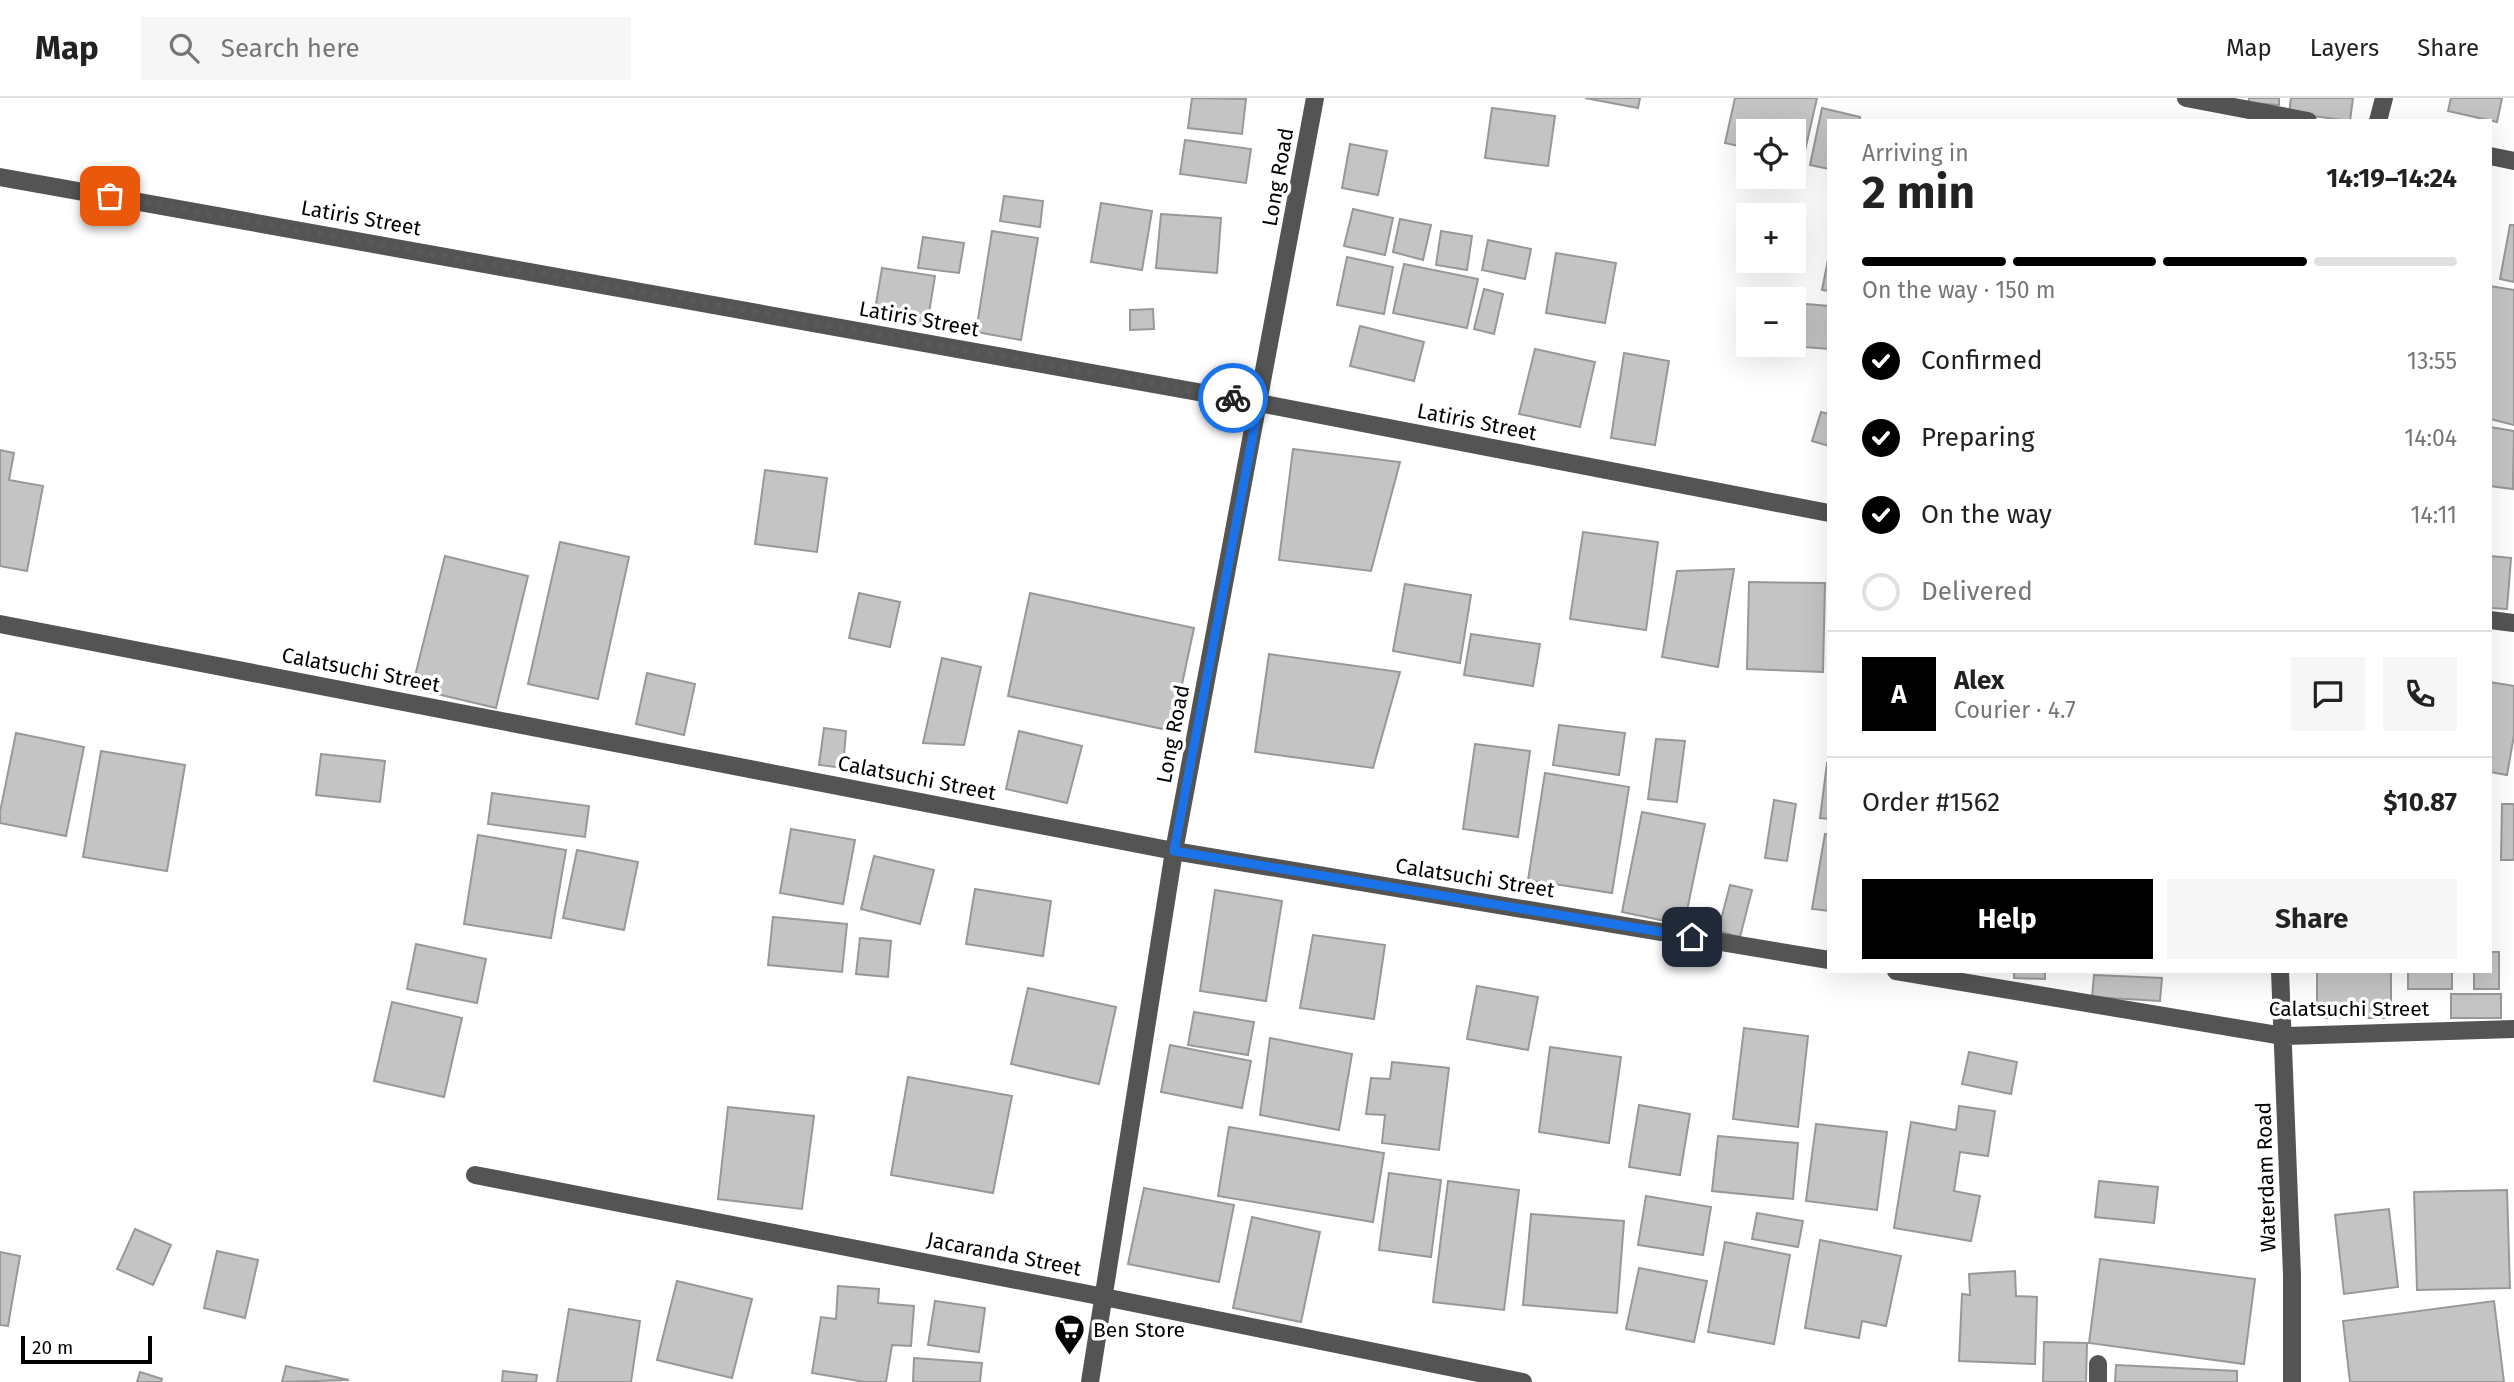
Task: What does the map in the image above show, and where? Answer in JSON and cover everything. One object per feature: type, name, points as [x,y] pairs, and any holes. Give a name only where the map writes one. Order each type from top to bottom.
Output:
[{"type":"street","name":"Long Road","points":[[1090,1382],[1174,851],[1315,98]]},
{"type":"street","points":[[2186,98],[2297,119]]},
{"type":"street","points":[[2379,119],[2384,98]]},
{"type":"street","points":[[2492,156],[2514,161]]},
{"type":"street","name":"Latiris Street","points":[[0,177],[1259,403],[1827,513]]},
{"type":"street","points":[[2492,620],[2514,623]]},
{"type":"street","name":"Calatsuchi Street","points":[[0,624],[1174,851],[1827,960]]},
{"type":"street","name":"Calatsuchi Street","points":[[1908,973],[2283,1036],[2514,1029]]},
{"type":"street","name":"Waterdam Road","points":[[2280,973],[2292,1275],[2292,1382]]},
{"type":"street","name":"Jacaranda Street","points":[[475,1175],[1104,1297],[1523,1382]]},
{"type":"building","points":[[1192,98],[1246,99],[1242,134],[1188,128]]},
{"type":"building","points":[[1585,98],[1640,98],[1638,108]]},
{"type":"building","points":[[1735,98],[1817,98],[1806,146],[1806,119],[1736,119],[1736,145],[1725,143]]},
{"type":"building","points":[[2249,98],[2279,98],[2279,105],[2249,103]]},
{"type":"building","points":[[2291,98],[2353,98],[2350,119],[2289,113]]},
{"type":"building","points":[[2451,98],[2502,98],[2497,122],[2448,111]]},
{"type":"building","points":[[1492,108],[1555,116],[1548,166],[1485,158]]},
{"type":"building","points":[[1822,108],[1860,117],[1827,119],[1827,169],[1810,165]]},
{"type":"building","points":[[1185,140],[1251,149],[1246,183],[1180,174]]},
{"type":"building","points":[[1350,144],[1387,151],[1378,195],[1342,188]]},
{"type":"building","points":[[1004,196],[1043,201],[1040,227],[1000,221]]},
{"type":"building","points":[[1101,203],[1152,211],[1142,270],[1091,262]]},
{"type":"building","points":[[1353,209],[1393,218],[1385,255],[1344,246]]},
{"type":"building","points":[[1161,214],[1221,218],[1217,273],[1156,268]]},
{"type":"building","points":[[1400,219],[1431,225],[1423,260],[1393,252]]},
{"type":"building","points":[[2510,225],[2514,225],[2514,282],[2500,279]]},
{"type":"building","points":[[992,231],[1038,238],[1021,340],[976,332]]},
{"type":"building","points":[[1441,231],[1472,236],[1467,270],[1436,265]]},
{"type":"building","points":[[923,237],[964,243],[959,273],[918,268]]},
{"type":"building","points":[[1488,240],[1531,249],[1525,279],[1482,270]]},
{"type":"building","points":[[1556,253],[1616,263],[1605,323],[1546,313]]},
{"type":"building","points":[[1347,257],[1393,267],[1384,314],[1337,305]]},
{"type":"building","points":[[1404,264],[1478,279],[1467,328],[1393,313]]},
{"type":"building","points":[[1827,265],[1827,291],[1822,290]]},
{"type":"building","points":[[882,268],[935,276],[927,325],[874,316]]},
{"type":"building","points":[[2492,286],[2514,290],[2514,425],[2492,420]]},
{"type":"building","points":[[1484,289],[1503,294],[1494,334],[1474,329]]},
{"type":"building","points":[[1806,304],[1827,306],[1827,349],[1806,347]]},
{"type":"building","points":[[1153,309],[1154,329],[1130,330],[1130,310]]},
{"type":"building","points":[[1360,326],[1424,342],[1414,381],[1350,366]]},
{"type":"building","points":[[1535,349],[1595,362],[1580,427],[1519,414]]},
{"type":"building","points":[[1624,353],[1669,361],[1655,445],[1611,438]]},
{"type":"building","points":[[1821,412],[1827,414],[1827,445],[1812,441]]},
{"type":"building","points":[[2492,427],[2514,431],[2513,489],[2492,486]]},
{"type":"building","points":[[1293,449],[1400,462],[1371,571],[1279,560]]},
{"type":"building","points":[[0,450],[14,453],[9,480],[43,486],[27,571],[0,566]]},
{"type":"building","points":[[765,470],[827,478],[817,552],[755,544]]},
{"type":"building","points":[[1583,532],[1658,542],[1646,630],[1570,619]]},
{"type":"building","points":[[560,542],[629,557],[598,699],[528,684]]},
{"type":"building","points":[[445,556],[528,576],[496,708],[412,688]]},
{"type":"building","points":[[2492,556],[2511,558],[2507,609],[2492,608]]},
{"type":"building","points":[[1734,569],[1718,667],[1662,657],[1677,571]]},
{"type":"building","points":[[1749,582],[1825,583],[1823,672],[1747,669]]},
{"type":"building","points":[[1405,584],[1471,595],[1460,663],[1393,651]]},
{"type":"building","points":[[859,593],[900,602],[890,647],[849,638]]},
{"type":"building","points":[[1030,593],[1194,628],[1172,731],[1008,696]]},
{"type":"building","points":[[1471,634],[1540,644],[1533,686],[1464,675]]},
{"type":"building","points":[[1269,654],[1400,672],[1373,768],[1255,752]]},
{"type":"building","points":[[942,658],[981,667],[964,745],[923,743]]},
{"type":"building","points":[[647,673],[695,684],[684,735],[636,724]]},
{"type":"building","points":[[2492,682],[2514,686],[2514,735],[2507,775],[2492,772]]},
{"type":"building","points":[[1559,725],[1625,733],[1619,775],[1553,765]]},
{"type":"building","points":[[824,728],[846,731],[843,768],[819,765]]},
{"type":"building","points":[[1019,731],[1082,746],[1067,803],[1006,789]]},
{"type":"building","points":[[16,733],[84,747],[66,836],[0,823]]},
{"type":"building","points":[[1656,739],[1685,741],[1677,802],[1648,799]]},
{"type":"building","points":[[1475,744],[1530,751],[1518,837],[1463,829]]},
{"type":"building","points":[[101,751],[185,765],[167,871],[83,857]]},
{"type":"building","points":[[321,754],[385,761],[380,802],[316,795]]},
{"type":"building","points":[[1827,763],[1827,819],[1820,818]]},
{"type":"building","points":[[1545,773],[1629,787],[1612,893],[1528,880]]},
{"type":"building","points":[[492,793],[589,806],[585,837],[488,824]]},
{"type":"building","points":[[1774,800],[1796,804],[1787,861],[1765,858]]},
{"type":"building","points":[[2502,804],[2514,804],[2514,860],[2501,860]]},
{"type":"building","points":[[1642,812],[1705,824],[1684,925],[1622,912]]},
{"type":"building","points":[[791,829],[855,840],[843,904],[780,893]]},
{"type":"building","points":[[1825,834],[1827,911],[1812,909]]},
{"type":"building","points":[[478,835],[566,850],[551,938],[464,924]]},
{"type":"building","points":[[577,850],[638,862],[624,930],[563,918]]},
{"type":"building","points":[[874,856],[934,870],[920,924],[861,909]]},
{"type":"building","points":[[1730,885],[1752,890],[1740,937],[1718,931]]},
{"type":"building","points":[[975,889],[1051,901],[1043,956],[966,944]]},
{"type":"building","points":[[1215,890],[1282,901],[1266,1001],[1200,991]]},
{"type":"building","points":[[773,917],[847,924],[842,972],[768,965]]},
{"type":"building","points":[[1313,935],[1385,945],[1374,1019],[1300,1008]]},
{"type":"building","points":[[860,938],[891,941],[888,977],[856,974]]},
{"type":"building","points":[[416,944],[486,959],[477,1003],[407,989]]},
{"type":"building","points":[[2492,952],[2499,952],[2499,989],[2474,989],[2474,973],[2492,973]]},
{"type":"building","points":[[2014,973],[2045,973],[2045,979],[2014,978]]},
{"type":"building","points":[[2317,973],[2391,973],[2391,1018],[2317,1018]]},
{"type":"building","points":[[2408,973],[2452,973],[2452,989],[2408,989]]},
{"type":"building","points":[[2094,975],[2162,978],[2160,1001],[2092,997]]},
{"type":"building","points":[[1477,986],[1538,997],[1528,1050],[1467,1039]]},
{"type":"building","points":[[1028,988],[1116,1007],[1099,1084],[1011,1064]]},
{"type":"building","points":[[2451,994],[2501,994],[2501,1018],[2451,1018]]},
{"type":"building","points":[[392,1002],[462,1018],[444,1097],[374,1081]]},
{"type":"building","points":[[1194,1012],[1254,1022],[1248,1055],[1188,1045]]},
{"type":"building","points":[[1744,1028],[1808,1036],[1798,1127],[1733,1119]]},
{"type":"building","points":[[1270,1038],[1352,1054],[1339,1130],[1260,1115]]},
{"type":"building","points":[[1170,1045],[1251,1061],[1242,1108],[1161,1092]]},
{"type":"building","points":[[1550,1047],[1621,1057],[1609,1143],[1539,1132]]},
{"type":"building","points":[[1969,1052],[2017,1062],[2011,1094],[1962,1084]]},
{"type":"building","points":[[1392,1062],[1449,1068],[1439,1150],[1382,1143],[1385,1115],[1366,1114],[1371,1078],[1390,1079]]},
{"type":"building","points":[[908,1077],[1012,1096],[993,1193],[891,1175]]},
{"type":"building","points":[[1639,1105],[1690,1114],[1680,1175],[1629,1167]]},
{"type":"building","points":[[1959,1106],[1995,1111],[1988,1156],[1960,1152],[1954,1191],[1980,1196],[1971,1241],[1894,1228],[1911,1122],[1956,1130]]},
{"type":"building","points":[[728,1107],[814,1116],[802,1209],[718,1199]]},
{"type":"building","points":[[1816,1124],[1887,1132],[1877,1210],[1806,1201]]},
{"type":"building","points":[[1229,1127],[1384,1153],[1373,1222],[1218,1196]]},
{"type":"building","points":[[1718,1136],[1798,1143],[1793,1199],[1712,1191]]},
{"type":"building","points":[[1389,1173],[1441,1180],[1431,1257],[1379,1250]]},
{"type":"building","points":[[1448,1181],[1519,1190],[1504,1310],[1433,1302]]},
{"type":"building","points":[[2099,1181],[2158,1187],[2154,1223],[2095,1217]]},
{"type":"building","points":[[1144,1188],[1234,1205],[1219,1282],[1128,1264]]},
{"type":"building","points":[[2507,1190],[2510,1288],[2417,1290],[2414,1192]]},
{"type":"building","points":[[1646,1196],[1711,1207],[1703,1255],[1638,1245]]},
{"type":"building","points":[[2389,1209],[2398,1287],[2344,1294],[2335,1215]]},
{"type":"building","points":[[1757,1213],[1803,1221],[1798,1247],[1752,1239]]},
{"type":"building","points":[[1531,1214],[1624,1221],[1617,1313],[1523,1305]]},
{"type":"building","points":[[1252,1217],[1320,1232],[1301,1322],[1233,1308]]},
{"type":"building","points":[[135,1229],[171,1245],[153,1285],[117,1269]]},
{"type":"building","points":[[1820,1240],[1901,1256],[1886,1326],[1862,1321],[1859,1338],[1805,1328]]},
{"type":"building","points":[[1725,1242],[1790,1255],[1774,1344],[1708,1332]]},
{"type":"building","points":[[217,1251],[258,1260],[245,1318],[204,1308]]},
{"type":"building","points":[[0,1252],[20,1256],[8,1326],[0,1325]]},
{"type":"building","points":[[2100,1259],[2255,1279],[2244,1364],[2089,1343]]},
{"type":"building","points":[[1639,1268],[1707,1281],[1694,1342],[1626,1329]]},
{"type":"building","points":[[2015,1271],[2016,1296],[2037,1297],[2035,1364],[1959,1361],[1962,1294],[1970,1295],[1969,1274]]},
{"type":"building","points":[[677,1281],[752,1299],[732,1378],[657,1360]]},
{"type":"building","points":[[838,1286],[879,1289],[878,1303],[914,1306],[911,1346],[892,1345],[886,1382],[865,1382],[812,1373],[821,1317],[836,1319]]},
{"type":"building","points":[[935,1301],[985,1308],[979,1352],[928,1345]]},
{"type":"building","points":[[2494,1301],[2504,1382],[2350,1382],[2343,1321]]},
{"type":"building","points":[[569,1309],[640,1321],[631,1382],[557,1382]]},
{"type":"building","points":[[2044,1342],[2087,1343],[2086,1382],[2043,1382]]},
{"type":"building","points":[[914,1358],[982,1363],[980,1382],[913,1382]]},
{"type":"building","points":[[2116,1365],[2237,1371],[2237,1382],[2115,1382]]},
{"type":"building","points":[[286,1366],[349,1380],[282,1382]]},
{"type":"building","points":[[503,1371],[537,1375],[536,1382],[502,1382]]},
{"type":"building","points":[[140,1372],[162,1379],[161,1382],[137,1382]]},
{"type":"way so far","points":[[110,196],[1233,398]]},
{"type":"place","name":"Ben Store","points":[[1070,1357]]},
{"type":"route","points":[[1233,398],[1259,403],[1174,851],[1692,937]]}]
